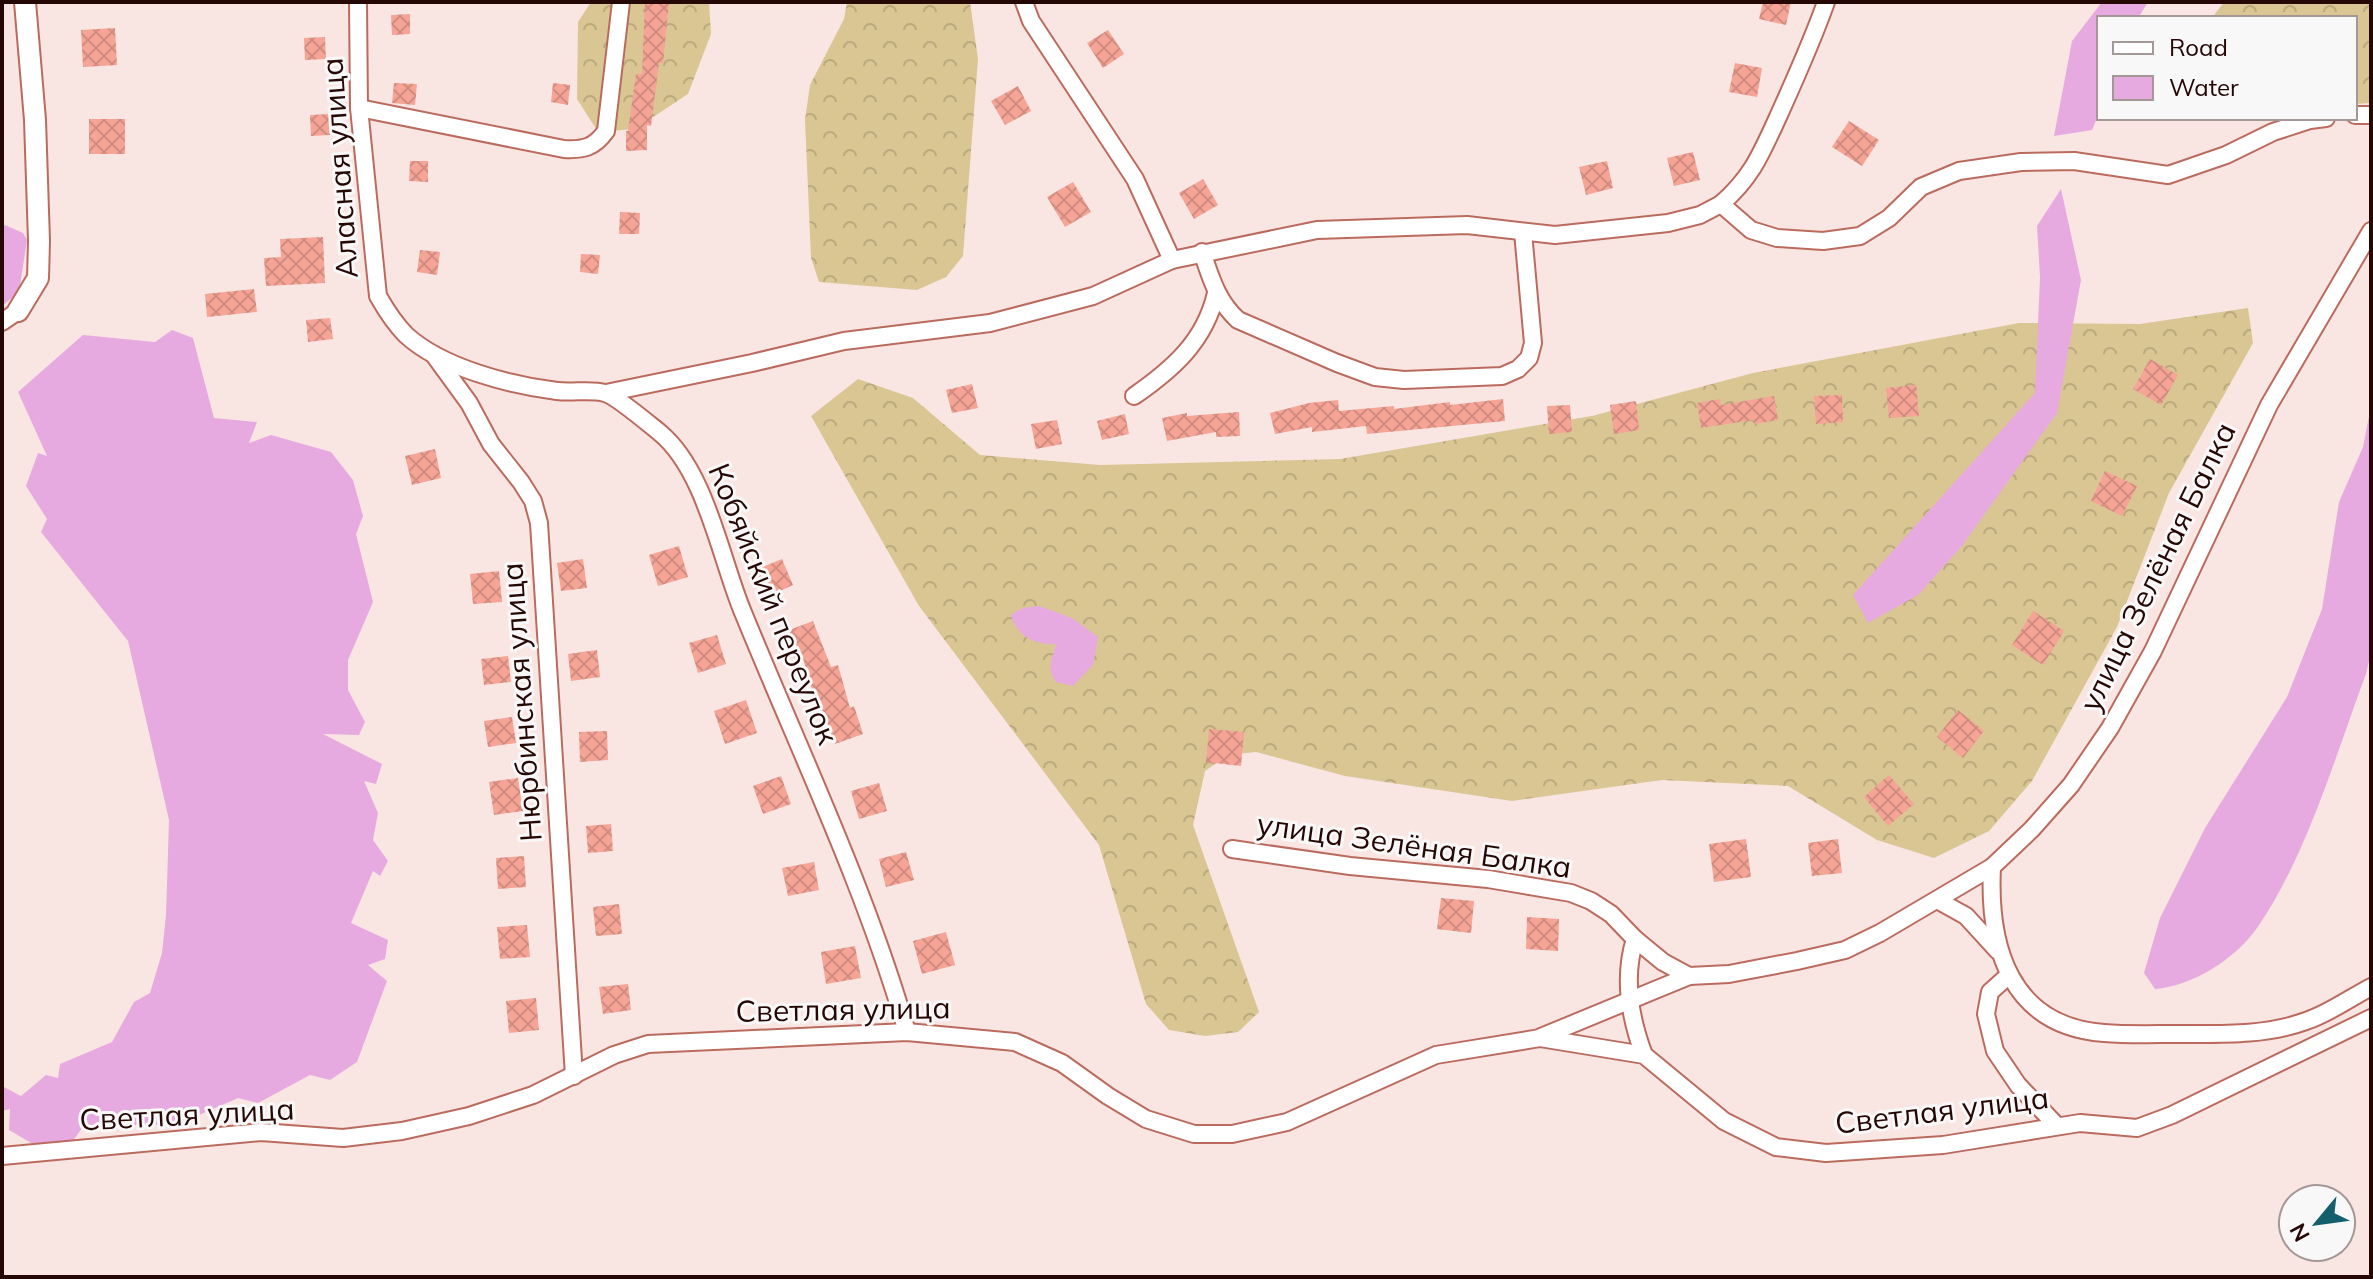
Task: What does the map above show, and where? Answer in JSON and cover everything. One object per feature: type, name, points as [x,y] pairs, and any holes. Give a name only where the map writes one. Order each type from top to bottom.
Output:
[{"type":"street","points":[[10,317],[38,278],[35,120],[25,2]]},
{"type":"street","name":"Аласная улица","points":[[358,2],[359,108],[378,296],[407,335],[434,355]]},
{"type":"street","points":[[359,108],[564,149],[581,150],[597,144],[606,131],[621,2]]},
{"type":"street","points":[[1024,2],[1031,21],[1135,179],[1172,260]]},
{"type":"street","points":[[434,355],[510,383],[561,392],[606,393],[844,341],[990,323],[1093,296],[1172,260],[1317,230],[1467,225],[1555,235],[1668,223],[1700,215],[1721,204],[1742,185],[1759,161],[1806,59],[1826,2]]},
{"type":"street","points":[[1721,204],[1751,230],[1777,238],[1823,241],[1860,236],[1889,218],[1921,187],[1959,171],[2021,162],[2074,161],[2168,175],[2310,120]]},
{"type":"street","name":"улица Зелёная Балка","points":[[1232,849],[1350,866],[1488,879],[1571,893],[1611,914],[1663,962],[1689,976],[1729,974],[1845,950],[1939,901],[1992,867],[2032,829],[2071,785],[2110,728],[2153,651],[2269,405],[2371,231]]},
{"type":"street","points":[[1202,252],[1216,293],[1238,320],[1337,363],[1375,377],[1404,380],[1502,376],[1518,369],[1529,358],[1533,343],[1523,232]]},
{"type":"street","points":[[1134,396],[1167,373],[1190,349],[1204,329],[1216,293]]},
{"type":"street","name":"Нюрбинская улица","points":[[434,355],[469,403],[491,444],[533,501],[539,523],[574,1076]]},
{"type":"street","name":"Кобяйский переулок","points":[[606,393],[662,434],[685,461],[704,500],[727,573],[824,803],[897,997],[907,1032]]},
{"type":"street","points":[[1992,867],[1990,896],[1999,952],[2009,975],[2025,999],[2073,1027],[2102,1033],[2237,1034],[2275,1029],[2307,1021],[2371,987]]},
{"type":"street","points":[[1939,901],[1966,916],[1999,952]]},
{"type":"street","points":[[1635,939],[1630,955],[1630,1003],[1633,1027],[1644,1055]]},
{"type":"street","points":[[2009,975],[1990,992],[1986,1014],[1995,1051],[2018,1085],[2057,1126]]},
{"type":"street","points":[[1540,1038],[1689,976]]},
{"type":"street","name":"Светлая улица","points":[[2,1156],[261,1132],[343,1138],[402,1131],[482,1112],[533,1095],[614,1055],[648,1044],[907,1032],[1015,1042],[1062,1063],[1146,1119],[1194,1134],[1232,1134],[1287,1122],[1436,1055],[1540,1038],[1644,1055],[1724,1121],[1776,1147],[1826,1153],[1943,1145],[2080,1123],[2137,1128],[2172,1115],[2371,1018]]},
{"type":"green space","points":[[591,2],[709,2],[711,34],[688,94],[635,129],[598,132],[577,99],[578,22]]},
{"type":"green space","points":[[847,2],[970,2],[978,59],[963,256],[946,277],[917,290],[819,282],[811,258],[805,120],[810,85],[844,19]]},
{"type":"green space","points":[[2224,2],[2371,2],[2371,103],[2357,104],[2357,16],[2214,16]]},
{"type":"green space","points":[[2248,308],[2253,343],[2169,493],[2117,627],[2032,781],[1989,831],[1934,858],[1877,840],[1788,786],[1662,780],[1512,801],[1345,776],[1256,752],[1228,755],[1205,771],[1193,825],[1259,1012],[1238,1032],[1205,1036],[1169,1030],[1146,1004],[1099,845],[919,606],[811,416],[858,379],[913,398],[980,455],[1100,465],[1340,459],[1592,416],[1753,373],[2019,323],[2140,324]]},
{"type":"water","points":[[2102,2],[2148,2],[2139,16],[2097,16],[2097,118],[2092,130],[2054,136],[2072,41]]},
{"type":"water","points":[[2061,189],[2081,280],[2057,413],[1961,547],[1918,595],[1868,623],[1853,595],[2035,393],[2040,277],[2037,226]]},
{"type":"water","points":[[5,225],[23,233],[27,240],[19,292],[2,306],[2,227]]},
{"type":"water","points":[[172,330],[193,338],[214,418],[257,422],[249,443],[271,435],[331,452],[353,480],[363,516],[356,534],[373,602],[348,660],[348,690],[365,722],[359,735],[323,734],[382,764],[376,784],[364,781],[378,813],[373,840],[388,861],[380,876],[373,871],[351,923],[388,940],[385,959],[368,965],[387,981],[357,1062],[330,1080],[310,1075],[258,1103],[238,1098],[176,1125],[84,1125],[69,1147],[38,1147],[9,1130],[10,1109],[2,1111],[2,1086],[21,1096],[46,1075],[58,1078],[60,1064],[112,1042],[134,1002],[150,993],[162,953],[169,820],[128,641],[41,532],[47,519],[26,486],[38,453],[47,456],[18,392],[83,335],[155,342]]},
{"type":"water","points":[[2371,406],[2371,652],[2331,771],[2290,870],[2257,928],[2237,950],[2212,969],[2184,983],[2155,989],[2144,973],[2160,918],[2205,828],[2287,697],[2322,609],[2339,502],[2363,447]]},
{"type":"water","points":[[1039,606],[1072,618],[1098,637],[1093,665],[1073,686],[1056,682],[1053,677],[1051,663],[1056,644],[1028,638],[1014,623],[1011,615],[1024,608]]},
{"type":"building","points":[[645,2],[669,2],[663,63],[659,63],[651,126],[647,125],[647,150],[626,151],[626,131],[636,74],[642,74]]},
{"type":"building","points":[[1763,2],[1791,2],[1786,25],[1759,19]]},
{"type":"building","points":[[410,14],[410,34],[392,35],[391,15]]},
{"type":"building","points":[[115,28],[117,65],[83,67],[81,30]]},
{"type":"building","points":[[1108,30],[1124,54],[1103,68],[1087,43]]},
{"type":"building","points":[[325,37],[326,59],[305,60],[304,38]]},
{"type":"building","points":[[1735,63],[1762,68],[1757,97],[1729,92]]},
{"type":"building","points":[[394,83],[417,84],[415,105],[392,103]]},
{"type":"building","points":[[553,83],[570,85],[568,105],[551,102]]},
{"type":"building","points":[[1018,86],[1031,111],[1005,125],[991,101]]},
{"type":"building","points":[[329,114],[330,135],[311,136],[310,115]]},
{"type":"building","points":[[89,119],[125,119],[125,154],[89,154]]},
{"type":"building","points":[[1849,121],[1879,140],[1862,166],[1832,147]]},
{"type":"building","points":[[1693,152],[1700,180],[1674,186],[1667,158]]},
{"type":"building","points":[[410,161],[428,161],[428,182],[409,181]]},
{"type":"building","points":[[1607,161],[1613,188],[1586,195],[1579,167]]},
{"type":"building","points":[[1203,179],[1218,205],[1194,219],[1179,193]]},
{"type":"building","points":[[1073,182],[1091,212],[1065,227],[1047,197]]},
{"type":"building","points":[[620,212],[640,213],[639,234],[619,234]]},
{"type":"building","points":[[323,237],[325,283],[266,286],[264,258],[281,257],[280,239]]},
{"type":"building","points":[[420,250],[440,252],[437,275],[417,272]]},
{"type":"building","points":[[581,254],[600,255],[598,274],[580,272]]},
{"type":"building","points":[[254,289],[257,312],[207,317],[205,294]]},
{"type":"building","points":[[330,318],[333,339],[308,342],[306,320]]},
{"type":"building","points":[[2150,359],[2178,375],[2161,405],[2133,389]]},
{"type":"building","points":[[972,384],[978,408],[952,413],[946,390]]},
{"type":"building","points":[[1916,385],[1919,416],[1889,418],[1886,388]]},
{"type":"building","points":[[1842,395],[1843,422],[1816,424],[1814,396]]},
{"type":"building","points":[[1774,396],[1778,420],[1754,424],[1753,420],[1701,428],[1697,403],[1720,399],[1721,405]]},
{"type":"building","points":[[1503,399],[1505,421],[1367,434],[1366,426],[1312,432],[1312,427],[1275,434],[1270,413],[1309,403],[1338,400],[1339,411]]},
{"type":"building","points":[[1636,401],[1639,430],[1614,434],[1610,405]]},
{"type":"building","points":[[1570,405],[1572,432],[1549,434],[1547,406]]},
{"type":"building","points":[[1239,412],[1240,436],[1216,437],[1216,432],[1167,441],[1162,418],[1187,413],[1187,416]]},
{"type":"building","points":[[1125,414],[1129,434],[1102,440],[1097,421]]},
{"type":"building","points":[[1057,420],[1062,444],[1036,449],[1031,424]]},
{"type":"building","points":[[435,449],[441,478],[412,485],[405,456]]},
{"type":"building","points":[[2105,471],[2137,486],[2122,516],[2091,501]]},
{"type":"building","points":[[679,546],[688,577],[658,586],[649,555]]},
{"type":"building","points":[[583,559],[587,588],[561,591],[557,563]]},
{"type":"building","points":[[782,559],[793,585],[767,597],[755,570]]},
{"type":"building","points":[[499,571],[502,602],[473,604],[470,574]]},
{"type":"building","points":[[2033,611],[2064,631],[2043,665],[2012,645]]},
{"type":"building","points":[[813,621],[831,667],[838,665],[850,708],[854,706],[863,734],[835,744],[818,699],[815,700],[802,655],[794,658],[784,632]]},
{"type":"building","points":[[717,635],[726,664],[698,673],[689,643]]},
{"type":"building","points":[[597,650],[600,677],[571,681],[568,654]]},
{"type":"building","points":[[508,656],[511,682],[484,685],[481,659]]},
{"type":"building","points":[[746,700],[757,733],[725,744],[714,711]]},
{"type":"building","points":[[1958,710],[1984,731],[1963,758],[1937,737]]},
{"type":"building","points":[[512,717],[516,743],[488,747],[484,721]]},
{"type":"building","points":[[1209,729],[1244,732],[1241,766],[1206,762]]},
{"type":"building","points":[[607,731],[608,760],[580,762],[579,732]]},
{"type":"building","points":[[1889,775],[1914,804],[1888,826],[1864,797]]},
{"type":"building","points":[[781,776],[791,804],[763,814],[753,786]]},
{"type":"building","points":[[518,778],[523,811],[494,815],[489,782]]},
{"type":"building","points":[[879,783],[887,811],[859,819],[851,791]]},
{"type":"building","points":[[611,824],[613,851],[588,853],[586,826]]},
{"type":"building","points":[[1746,839],[1751,877],[1714,882],[1709,844]]},
{"type":"building","points":[[1838,839],[1842,873],[1812,876],[1808,843]]},
{"type":"building","points":[[906,852],[914,880],[886,887],[879,859]]},
{"type":"building","points":[[524,856],[526,887],[498,889],[496,858]]},
{"type":"building","points":[[814,862],[819,890],[788,896],[782,868]]},
{"type":"building","points":[[1441,898],[1474,901],[1471,933],[1437,929]]},
{"type":"building","points":[[619,904],[622,934],[596,936],[593,907]]},
{"type":"building","points":[[1527,917],[1559,919],[1558,951],[1526,949]]},
{"type":"building","points":[[527,925],[530,957],[500,959],[497,927]]},
{"type":"building","points":[[946,932],[955,965],[922,974],[913,941]]},
{"type":"building","points":[[855,946],[861,978],[826,984],[821,952]]},
{"type":"building","points":[[628,984],[631,1010],[603,1014],[599,987]]},
{"type":"building","points":[[536,998],[539,1030],[509,1033],[506,1001]]}]
